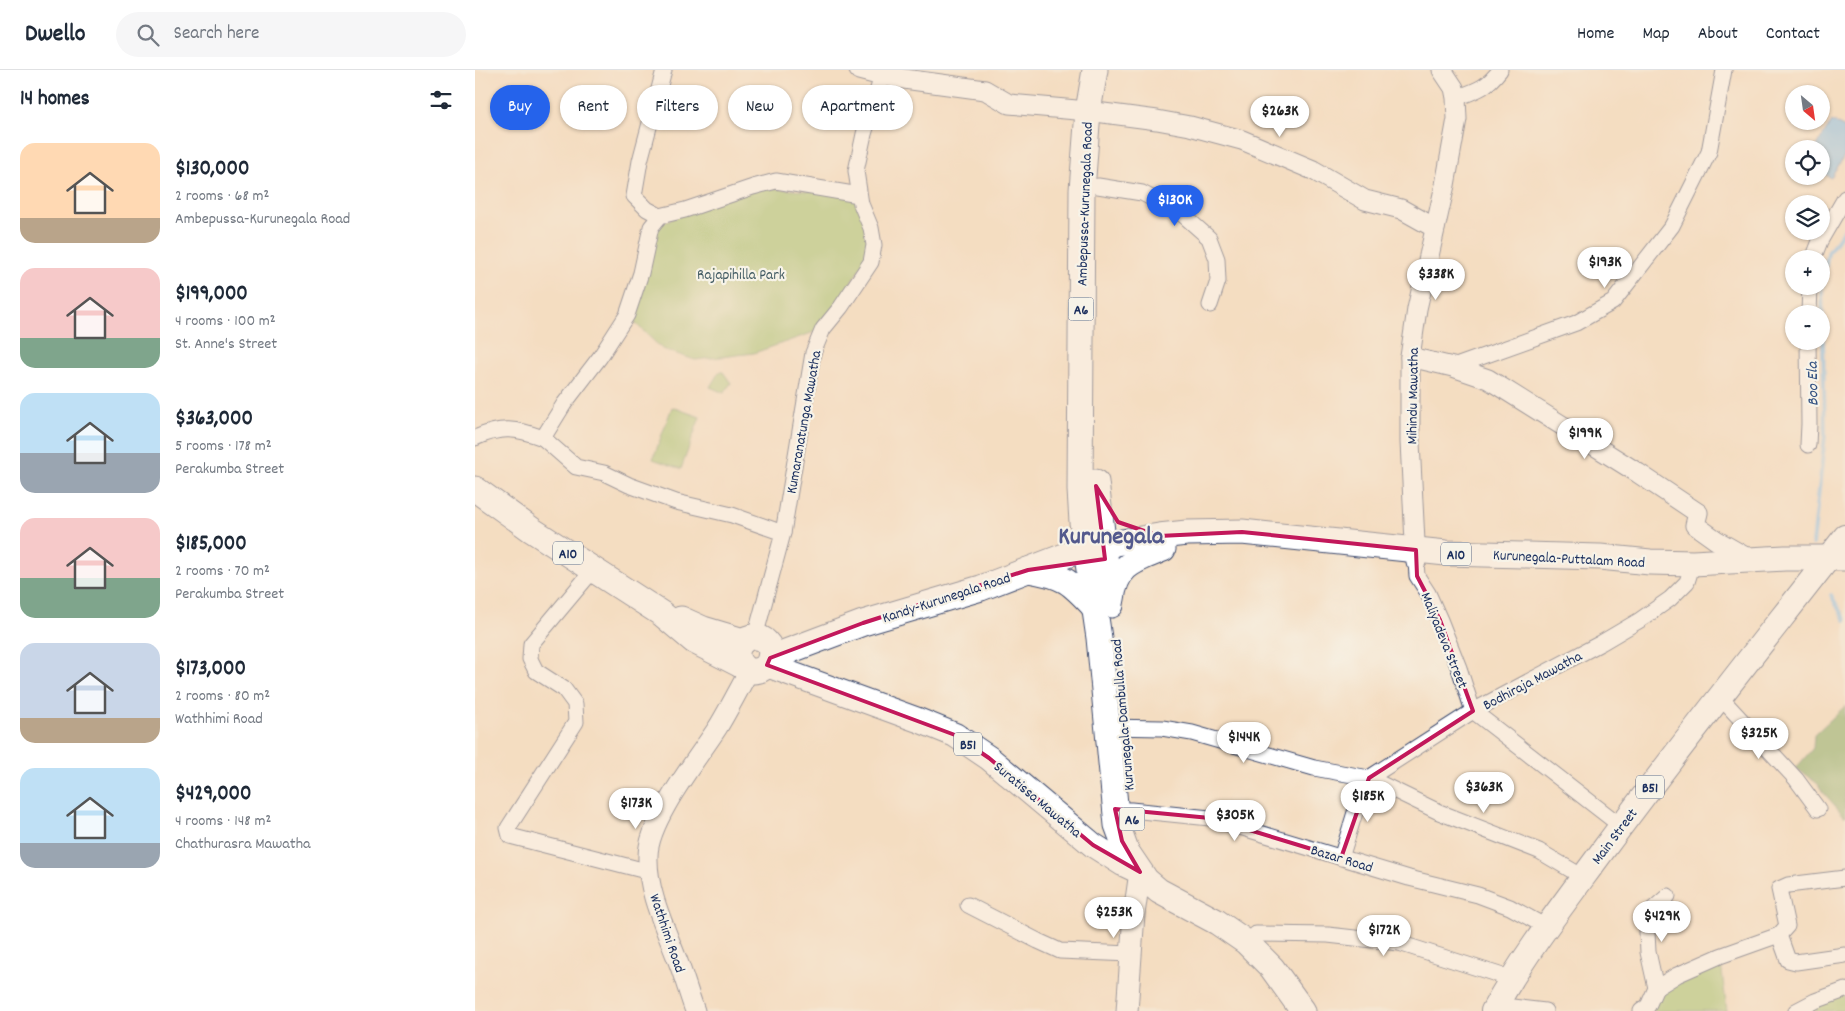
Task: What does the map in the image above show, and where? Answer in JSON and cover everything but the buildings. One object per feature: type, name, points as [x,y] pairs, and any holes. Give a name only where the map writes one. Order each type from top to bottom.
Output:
[{"type":"highway","name":"Ambepussa-Kurunegala Road","points":[[1088,488],[1095,340],[1098,186],[1095,70]]},
{"type":"highway","name":"Ambepussa-Kurunegala Road","points":[[1095,554],[1088,488],[1081,226],[1096,113],[1112,70]]},
{"type":"highway","points":[[1088,488],[1118,522],[1161,542],[1123,570],[1117,577],[1103,607],[1061,577],[1028,570],[1061,546],[1069,535],[1088,488]]},
{"type":"highway","name":"A10","points":[[475,489],[593,570],[662,614],[694,641],[755,654]]},
{"type":"highway","name":"Kurunegala-Puttalam Road","points":[[1095,554],[1161,542],[1180,546],[1239,544],[1416,556],[1468,566],[1749,572],[1834,565]]},
{"type":"highway","name":"Kandy-Kurunegala Road","points":[[755,654],[981,588],[1028,570],[1095,554]]},
{"type":"highway","name":"Kurunegala-Dambulla Road","points":[[1095,554],[1103,607],[1123,810],[1140,847],[1156,870],[1176,886],[1230,912],[1257,934],[1281,960],[1317,1011]]},
{"type":"highway","name":"Kurunegala-Puttalam Road","points":[[1691,570],[1751,560],[1834,565]]},
{"type":"highway","name":"Kurunegala-Dambulla Road","points":[[1123,810],[1117,825],[1122,841],[1146,880],[1159,891],[1217,922],[1246,942],[1263,958],[1303,1011]]},
{"type":"main road","name":"Main Street","points":[[1495,1008],[1512,979],[1621,826],[1720,697],[1834,565],[1845,537]]},
{"type":"main road","name":"Suratissa Mawatha","points":[[755,654],[955,735],[989,758],[1093,845],[1123,864],[1140,872]]},
{"type":"main road","points":[[1127,1011],[1133,914],[1140,872]]},
{"type":"street","points":[[660,216],[647,209],[634,196],[640,161],[664,70]]},
{"type":"street","points":[[859,70],[882,76],[985,90],[1009,104],[1157,120],[1242,140],[1313,170],[1365,200],[1401,209],[1435,228]]},
{"type":"street","name":"Mihindu Mawatha","points":[[1416,556],[1410,442],[1411,357],[1417,309],[1457,119],[1457,98],[1454,88],[1442,70]]},
{"type":"street","points":[[1457,98],[1483,88],[1501,70]]},
{"type":"street","points":[[1453,367],[1576,323],[1613,302],[1672,226],[1709,152],[1724,70]]},
{"type":"street","name":"Kumaranatunga Mawatha","points":[[755,654],[783,533],[813,353],[823,329],[841,307],[871,262],[874,245],[871,228],[861,204],[856,171],[864,134],[882,76]]},
{"type":"street","points":[[543,438],[564,404],[600,357],[627,315],[641,272],[651,227],[660,216],[685,210],[775,181],[859,195]]},
{"type":"street","points":[[1098,186],[1142,193],[1182,214],[1209,238],[1217,259],[1218,281],[1210,305]]},
{"type":"street","points":[[1816,250],[1845,198]]},
{"type":"street","points":[[1808,350],[1808,446]]},
{"type":"street","points":[[1411,357],[1453,367],[1488,379],[1637,472],[1698,513],[1695,525],[1716,540],[1751,560]]},
{"type":"street","points":[[475,438],[498,431],[516,429],[543,438],[576,468],[604,473],[629,485],[675,502],[732,515],[783,533]]},
{"type":"street","name":"Maliyadeva Street","points":[[1416,556],[1417,576],[1440,620],[1473,711]]},
{"type":"street","points":[[593,570],[531,644],[530,659],[536,671],[564,689],[575,704],[576,722],[508,828],[510,836],[650,872]]},
{"type":"street","name":"Bodhiraja Mawatha","points":[[1369,778],[1473,711],[1601,643],[1640,620],[1670,599],[1687,582],[1691,570]]},
{"type":"street","name":"Wathhimi Road","points":[[695,1011],[676,955],[660,918],[647,855],[653,830],[675,791],[719,725],[755,654]]},
{"type":"street","points":[[1720,697],[1796,779],[1817,809]]},
{"type":"street","points":[[1473,711],[1621,826]]},
{"type":"street","points":[[1115,727],[1162,728],[1192,733],[1314,768],[1369,778],[1439,812],[1539,851],[1583,878]]},
{"type":"street","points":[[1341,858],[1357,806],[1369,778]]},
{"type":"street","name":"Bazar Road","points":[[1123,810],[1210,818],[1409,878],[1477,895],[1510,907],[1548,928]]},
{"type":"street","points":[[1641,1011],[1647,1006],[1656,988],[1677,975],[1779,934],[1787,926],[1779,889],[1788,885],[1845,878]]},
{"type":"street","points":[[1656,988],[1648,952],[1647,932],[1652,910],[1668,896]]},
{"type":"street","points":[[968,905],[1060,951],[1131,954]]},
{"type":"street","points":[[1257,934],[1328,935],[1399,943],[1512,979]]},
{"type":"street","points":[[1779,934],[1788,960],[1796,962],[1845,955]]},
{"type":"street","points":[[1796,1011],[1815,1001],[1845,990]]},
{"type":"street","points":[[1495,1008],[1545,1011]]},
{"type":"highlighted area","points":[[1096,486],[1118,522],[1159,536],[1242,532],[1416,550],[1417,576],[1440,620],[1473,711],[1369,778],[1341,858],[1210,818],[1115,809],[1122,841],[1140,872],[1093,845],[989,758],[955,735],[767,665],[770,658],[863,623],[1028,570],[1105,559]]},
{"type":"green space","name":"Rajapihilla Park","points":[[753,187],[859,195],[874,245],[823,329],[754,353],[695,360],[662,349],[627,315],[651,227]]},
{"type":"green space","points":[[719,372],[723,372],[731,383],[724,393],[710,387]]},
{"type":"green space","points":[[672,407],[700,417],[681,469],[653,459]]},
{"type":"green space","points":[[1845,706],[1845,817],[1818,784],[1796,768],[1813,748],[1814,735]]},
{"type":"green space","points":[[1720,956],[1727,1011],[1641,1011],[1656,988]]},
{"type":"green space","points":[[1845,990],[1845,1011],[1796,1011]]},
{"type":"water","points":[[1832,121],[1845,128],[1845,155],[1831,178],[1830,140],[1820,140],[1827,130],[1830,130]]},
{"type":"waterway","name":"Boo Ela","points":[[1813,544],[1825,435],[1822,289],[1828,253],[1845,229]]},
{"type":"waterway","name":"Boo Ela","points":[[1831,595],[1845,620]]},
{"type":"district","name":"Kurunegala","points":[[1111,534]]}]
